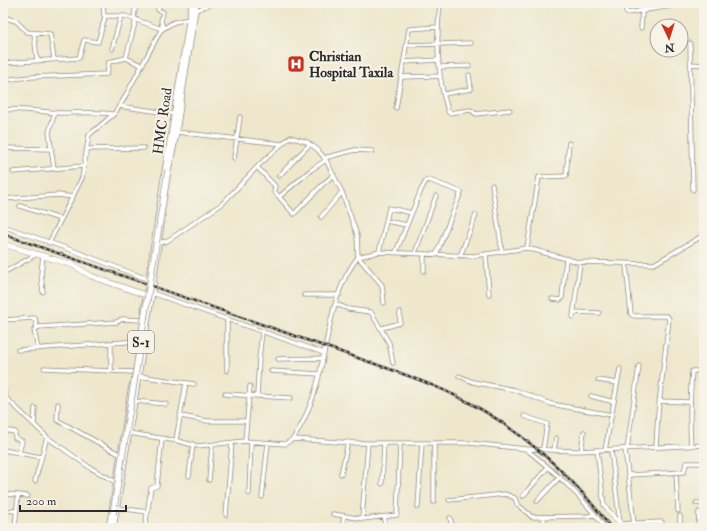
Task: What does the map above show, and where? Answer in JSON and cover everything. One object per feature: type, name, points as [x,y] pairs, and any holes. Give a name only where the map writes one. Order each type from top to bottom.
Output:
[{"type":"main road","name":"HMC Road","points":[[172,143],[176,132],[192,3]]},
{"type":"main road","name":"HMC Road","points":[[113,514],[168,170],[174,114],[191,14],[196,3]]},
{"type":"main road","name":"S-1","points":[[109,528],[113,514]]},
{"type":"main road","name":"S-1","points":[[113,514],[114,528]]},
{"type":"street","points":[[3,63],[79,58],[84,40],[98,42],[105,17],[103,14],[103,4],[93,3]]},
{"type":"street","points":[[126,58],[135,19],[136,3]]},
{"type":"street","points":[[160,3],[158,10],[163,12],[161,21],[162,28]]},
{"type":"street","points":[[49,243],[82,178],[89,135],[114,114],[162,28],[213,3]]},
{"type":"street","points":[[440,3],[437,27],[440,76],[449,112],[471,110],[476,114],[510,110]]},
{"type":"street","points":[[623,3],[626,13],[644,12],[691,3]]},
{"type":"street","points":[[641,28],[644,12],[643,3]]},
{"type":"street","points":[[667,3],[668,8]]},
{"type":"street","points":[[105,17],[121,16],[162,28]]},
{"type":"street","points":[[112,49],[121,16]]},
{"type":"street","points":[[3,17],[16,21],[25,31],[50,34],[54,59]]},
{"type":"street","points":[[396,108],[409,29],[437,27]]},
{"type":"street","points":[[34,33],[37,60]]},
{"type":"street","points":[[406,45],[471,43]]},
{"type":"street","points":[[690,43],[692,190]]},
{"type":"street","points":[[3,80],[30,77],[107,74],[109,62],[126,58],[141,65]]},
{"type":"street","points":[[404,62],[439,60]]},
{"type":"street","points":[[691,64],[704,65]]},
{"type":"street","points":[[440,67],[469,66]]},
{"type":"street","points":[[444,94],[471,89],[469,75]]},
{"type":"street","points":[[401,78],[440,76]]},
{"type":"street","points":[[119,106],[174,114]]},
{"type":"street","points":[[3,110],[32,109],[55,112],[114,114]]},
{"type":"street","points":[[54,169],[49,132],[55,112]]},
{"type":"street","points":[[234,158],[240,117]]},
{"type":"street","points":[[176,132],[282,144]]},
{"type":"street","points":[[129,433],[212,446],[245,441],[285,444],[293,439],[313,399],[336,304],[346,275],[358,257],[357,235],[342,192],[325,159],[317,149],[310,144],[290,137],[257,167],[222,204],[167,241],[160,243]]},
{"type":"street","points":[[114,528],[152,298],[172,143]]},
{"type":"street","points":[[109,528],[109,514],[142,320],[147,279],[172,143]]},
{"type":"street","points":[[528,248],[540,177],[566,176],[569,143]]},
{"type":"street","points":[[279,176],[310,144]]},
{"type":"street","points":[[4,148],[52,149]]},
{"type":"street","points":[[87,149],[144,148]]},
{"type":"street","points":[[279,197],[325,159],[355,150],[372,151]]},
{"type":"street","points":[[13,172],[84,166]]},
{"type":"street","points":[[257,167],[275,186],[274,190],[294,214],[334,175]]},
{"type":"street","points":[[396,252],[426,180],[429,180],[461,192],[436,254]]},
{"type":"street","points":[[492,185],[502,251]]},
{"type":"street","points":[[321,217],[342,192]]},
{"type":"street","points":[[3,199],[58,195],[73,197]]},
{"type":"street","points":[[415,253],[436,196]]},
{"type":"street","points":[[20,206],[60,219]]},
{"type":"street","points":[[379,252],[390,208],[412,213]]},
{"type":"street","points":[[460,256],[476,215]]},
{"type":"street","points":[[386,221],[407,225]]},
{"type":"street","points":[[3,226],[147,279]]},
{"type":"street","points":[[358,257],[379,252],[460,256],[486,255],[502,251],[528,248],[580,262],[626,265],[654,264],[704,235]]},
{"type":"street","points":[[3,244],[73,265],[91,276],[152,298]]},
{"type":"street","points":[[3,273],[37,254]]},
{"type":"street","points":[[424,254],[424,271]]},
{"type":"street","points":[[43,255],[41,274],[43,292]]},
{"type":"street","points":[[486,255],[490,294]]},
{"type":"street","points":[[358,257],[381,283],[384,303]]},
{"type":"street","points":[[552,299],[560,300],[562,298],[566,259]]},
{"type":"street","points":[[573,318],[580,262]]},
{"type":"street","points":[[626,265],[631,314],[634,316],[669,317],[659,401],[656,447]]},
{"type":"street","points":[[152,293],[324,353]]},
{"type":"street","points":[[304,295],[339,295]]},
{"type":"street","points":[[336,304],[348,309],[371,312],[382,328],[389,343],[393,363]]},
{"type":"street","points":[[382,328],[400,323],[400,312]]},
{"type":"street","points":[[574,312],[599,313]]},
{"type":"street","points":[[3,320],[35,318],[37,328],[34,330],[38,349]]},
{"type":"street","points":[[37,328],[117,322],[122,319],[142,320]]},
{"type":"street","points":[[227,319],[227,371]]},
{"type":"street","points":[[257,396],[262,332]]},
{"type":"street","points":[[18,350],[138,341]]},
{"type":"street","points":[[111,343],[111,371]]},
{"type":"street","points":[[278,359],[323,358]]},
{"type":"street","points":[[634,524],[626,449],[639,366]]},
{"type":"street","points":[[44,368],[133,372]]},
{"type":"street","points":[[605,450],[620,369]]},
{"type":"street","points":[[271,371],[319,374]]},
{"type":"street","points":[[691,446],[689,402],[692,371],[696,371]]},
{"type":"street","points":[[139,376],[194,384]]},
{"type":"street","points":[[458,376],[473,382],[515,390],[551,404],[612,415]]},
{"type":"street","points":[[598,380],[617,383]]},
{"type":"street","points":[[176,440],[186,383]]},
{"type":"street","points":[[3,386],[5,396],[47,437],[89,467],[114,482]]},
{"type":"street","points":[[245,441],[250,386]]},
{"type":"street","points":[[225,394],[291,398]]},
{"type":"street","points":[[591,396],[614,402]]},
{"type":"street","points":[[134,401],[166,404]]},
{"type":"street","points":[[659,401],[689,402]]},
{"type":"street","points":[[58,404],[57,420],[119,454]]},
{"type":"street","points":[[34,424],[35,408]]},
{"type":"street","points":[[181,416],[207,422],[246,422]]},
{"type":"street","points":[[524,416],[547,424],[543,449]]},
{"type":"street","points":[[3,430],[15,432],[15,438],[22,441],[19,453]]},
{"type":"street","points":[[581,451],[584,432]]},
{"type":"street","points":[[34,481],[47,437]]},
{"type":"street","points":[[145,528],[152,488],[157,486],[162,438]]},
{"type":"street","points":[[554,450],[556,438]]},
{"type":"street","points":[[293,439],[368,443],[469,443],[526,450],[543,449],[581,451],[704,445]]},
{"type":"street","points":[[249,494],[251,442]]},
{"type":"street","points":[[342,474],[348,442]]},
{"type":"street","points":[[226,515],[232,443]]},
{"type":"street","points":[[262,497],[268,443]]},
{"type":"street","points":[[362,518],[368,443]]},
{"type":"street","points":[[382,484],[384,443]]},
{"type":"street","points":[[333,514],[362,518],[397,515],[400,443]]},
{"type":"street","points":[[418,507],[422,443]]},
{"type":"street","points":[[434,443],[434,502]]},
{"type":"street","points":[[189,476],[193,444]]},
{"type":"street","points":[[209,480],[212,446]]},
{"type":"street","points":[[3,450],[41,457]]},
{"type":"street","points":[[526,450],[560,477],[595,514],[605,528]]},
{"type":"street","points":[[597,450],[604,505],[623,528]]},
{"type":"street","points":[[611,450],[620,524]]},
{"type":"street","points":[[629,475],[685,472],[686,463],[704,463]]},
{"type":"street","points":[[523,496],[548,467]]},
{"type":"street","points":[[676,473],[678,511]]},
{"type":"street","points":[[537,501],[560,477]]},
{"type":"street","points":[[3,494],[28,496]]},
{"type":"street","points":[[449,500],[505,494],[515,498],[517,504],[532,518],[589,516],[595,514]]},
{"type":"street","points":[[3,526],[15,528],[18,495]]},
{"type":"street","points":[[696,503],[704,503]]},
{"type":"street","points":[[118,508],[148,512]]},
{"type":"street","points":[[3,510],[16,512]]},
{"type":"street","points":[[698,512],[698,528]]},
{"type":"street","points":[[342,528],[344,516]]},
{"type":"street","points":[[680,516],[680,528]]},
{"type":"street","points":[[384,528],[385,517]]},
{"type":"street","points":[[544,517],[544,528]]},
{"type":"street","points":[[450,518],[453,528]]},
{"type":"street","points":[[620,524],[662,522]]},
{"type":"railway","points":[[3,234],[398,372],[452,394],[497,419],[540,451],[578,488],[611,528]]},
{"type":"place","name":"Christian Hospital Taxila","points":[[296,64]]}]
